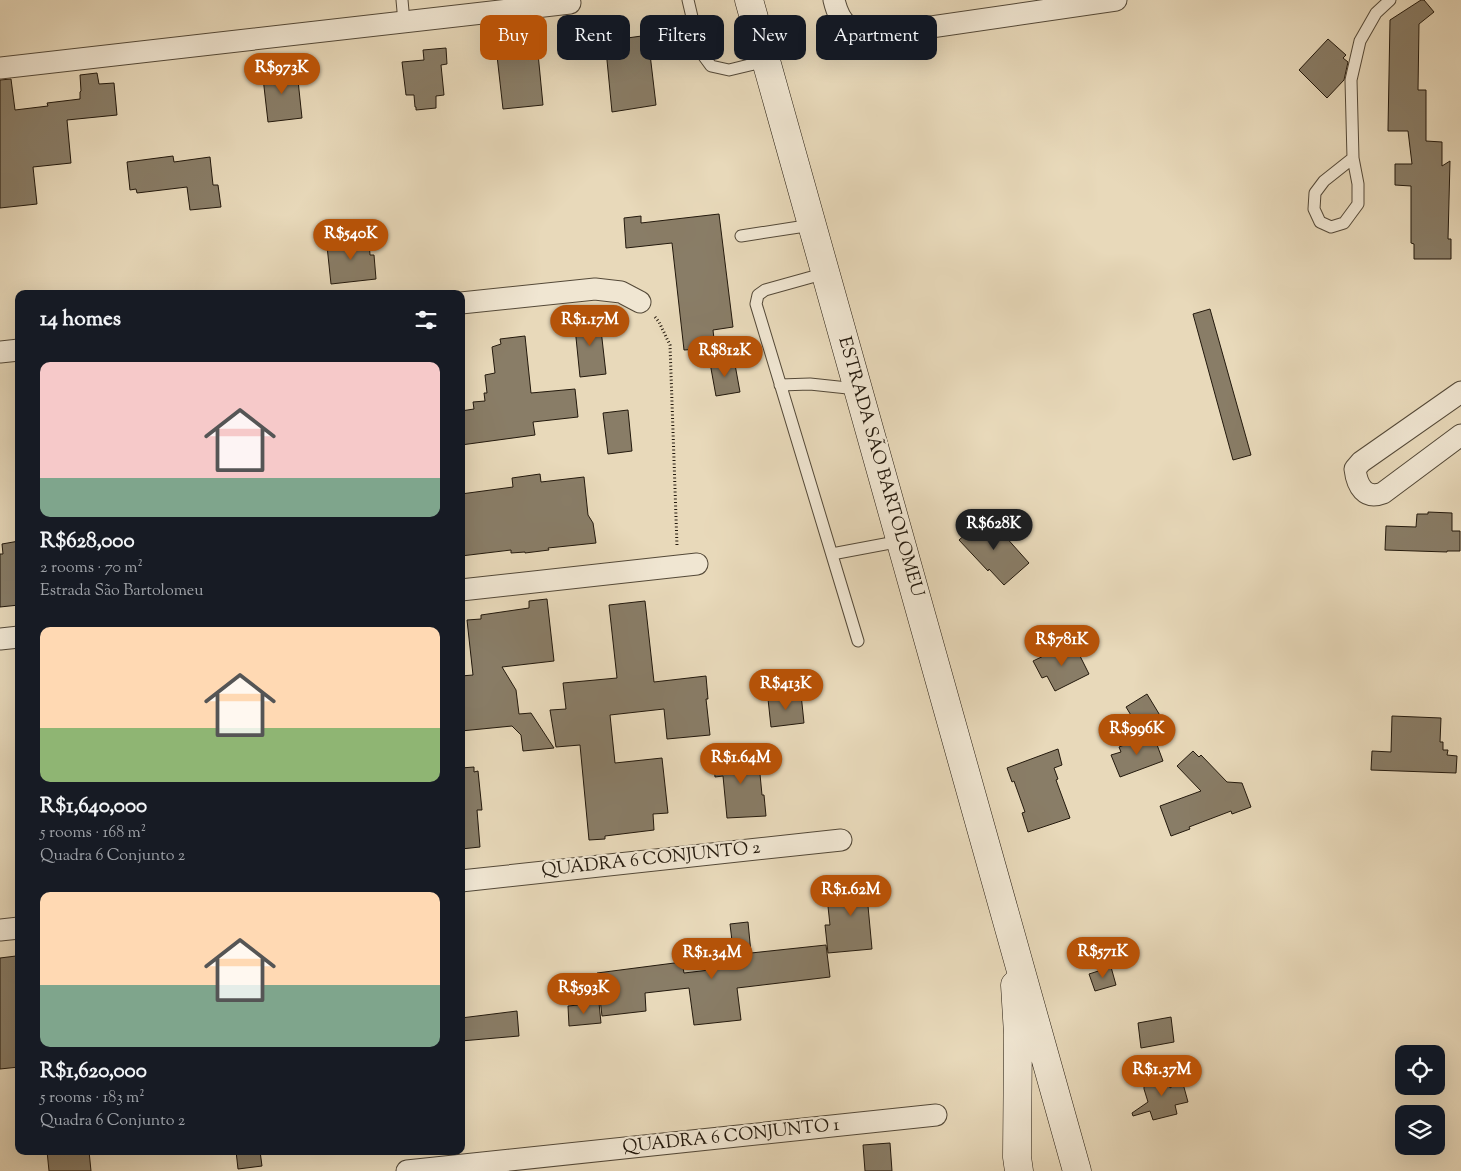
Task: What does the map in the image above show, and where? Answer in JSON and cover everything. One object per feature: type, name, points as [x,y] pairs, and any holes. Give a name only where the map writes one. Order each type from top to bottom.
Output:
[{"type":"street","name":"ESTRADA SÃO BARTOLOMEU","points":[[749,0],[1077,1171]]},
{"type":"street","points":[[836,6],[843,23],[851,29],[876,35],[1116,0]]},
{"type":"street","points":[[0,68],[570,3]]},
{"type":"street","points":[[465,303],[595,289],[621,292],[640,302]]},
{"type":"street","points":[[0,352],[15,350]]},
{"type":"street","points":[[1461,392],[1361,462],[1356,469],[1356,478],[1366,494],[1374,497],[1384,493],[1461,435]]},
{"type":"street","points":[[465,590],[688,566]]},
{"type":"street","points":[[0,639],[15,637]]},
{"type":"street","name":"QUADRA 6 CONJUNTO 2","points":[[465,881],[841,840]]},
{"type":"street","points":[[0,930],[15,928]]},
{"type":"street","name":"ESTRADA SÃO BARTOLOMEU","points":[[1011,934],[1018,1034],[1017,1157],[1019,1171]]},
{"type":"street","name":"QUADRA 6 CONJUNTO 1","points":[[407,1171],[936,1115]]},
{"type":"lane","points":[[402,0],[404,22]]},
{"type":"lane","points":[[688,0],[700,51],[711,66],[729,70],[766,61]]},
{"type":"lane","points":[[1353,158],[1324,181],[1315,193],[1314,209],[1320,222],[1331,227],[1344,223],[1358,204],[1358,184],[1353,158],[1351,80],[1360,41],[1376,13],[1390,0]]},
{"type":"lane","points":[[741,236],[812,225]]},
{"type":"lane","points":[[826,273],[765,290],[758,295],[756,304],[858,640]]},
{"type":"lane","points":[[780,385],[810,384],[858,389]]},
{"type":"lane","points":[[832,554],[901,541]]},
{"type":"path","points":[[640,302],[659,322],[670,345],[688,566]]},
{"type":"building","points":[[1421,0],[1424,0],[1434,12],[1419,24],[1418,90],[1426,90],[1426,141],[1442,142],[1442,166],[1450,161],[1448,239],[1451,239],[1451,259],[1414,259],[1414,244],[1411,243],[1411,186],[1395,185],[1395,164],[1412,164],[1408,131],[1388,131],[1390,20]]},
{"type":"building","points":[[640,36],[640,60],[651,60],[656,105],[612,112],[607,60],[630,60],[630,38]]},
{"type":"building","points":[[1328,39],[1346,55],[1343,58],[1348,62],[1344,80],[1327,98],[1299,70]]},
{"type":"building","points":[[446,48],[447,64],[441,65],[444,95],[436,96],[436,108],[416,110],[414,95],[406,95],[402,62],[424,60],[423,50]]},
{"type":"building","points":[[497,60],[539,60],[543,105],[503,109]]},
{"type":"building","points":[[280,68],[280,72],[297,71],[302,118],[268,122],[262,69]]},
{"type":"building","points":[[97,73],[99,84],[114,83],[117,115],[67,120],[71,163],[33,167],[37,204],[0,208],[0,80],[11,79],[15,110],[48,106],[47,103],[80,99],[80,75]]},
{"type":"building","points":[[173,156],[174,162],[210,157],[213,185],[218,185],[221,207],[190,210],[187,187],[137,193],[136,189],[130,190],[127,162]]},
{"type":"building","points":[[719,214],[733,327],[713,330],[715,348],[684,350],[672,243],[626,248],[624,218],[641,216],[641,223]]},
{"type":"building","points":[[363,235],[364,240],[369,240],[370,255],[374,255],[376,279],[331,284],[327,246],[344,244],[344,237]]},
{"type":"building","points":[[1210,309],[1251,455],[1233,460],[1193,314]]},
{"type":"building","points":[[591,316],[592,322],[600,321],[606,374],[580,377],[574,318]]},
{"type":"building","points":[[525,336],[531,393],[575,389],[578,417],[533,422],[535,435],[465,444],[465,410],[474,409],[473,402],[485,401],[484,393],[487,393],[485,375],[495,373],[492,347],[501,344],[500,339]]},
{"type":"building","points":[[734,359],[740,392],[716,396],[710,363]]},
{"type":"building","points":[[628,410],[632,451],[608,454],[603,413]]},
{"type":"building","points":[[540,474],[541,482],[584,477],[588,515],[593,523],[596,543],[548,548],[549,550],[525,553],[511,553],[511,550],[465,556],[465,493],[513,487],[512,478]]},
{"type":"building","points":[[1428,512],[1452,513],[1452,531],[1460,531],[1460,551],[1385,550],[1386,526],[1416,527],[1417,514],[1428,514]]},
{"type":"building","points":[[987,516],[1029,563],[1004,585],[959,540]]},
{"type":"building","points":[[15,542],[15,605],[0,607],[0,554],[3,554],[2,544]]},
{"type":"building","points":[[547,599],[554,661],[502,667],[516,690],[519,714],[531,713],[554,748],[523,751],[521,735],[512,726],[465,731],[465,676],[473,675],[467,620],[481,619],[481,615],[529,608],[529,601]]},
{"type":"building","points":[[645,601],[654,682],[706,676],[708,699],[706,699],[710,735],[667,739],[664,709],[610,715],[615,763],[662,758],[668,813],[653,814],[654,830],[605,836],[605,839],[589,840],[580,745],[556,747],[550,710],[566,709],[563,683],[617,678],[609,605]]},
{"type":"building","points":[[1073,642],[1089,674],[1055,691],[1047,676],[1042,678],[1033,661]]},
{"type":"building","points":[[801,694],[804,723],[771,727],[768,699]]},
{"type":"building","points":[[1147,694],[1164,722],[1143,735],[1126,707]]},
{"type":"building","points":[[1392,716],[1441,718],[1440,742],[1443,742],[1443,750],[1448,750],[1447,755],[1457,756],[1456,773],[1371,770],[1372,751],[1391,752]]},
{"type":"building","points":[[1153,734],[1163,761],[1120,777],[1111,755],[1121,752],[1119,747]]},
{"type":"building","points":[[1058,749],[1062,765],[1054,768],[1058,779],[1056,780],[1070,818],[1028,832],[1022,813],[1025,812],[1014,781],[1012,782],[1007,768]]},
{"type":"building","points":[[1193,751],[1199,757],[1201,755],[1227,782],[1242,783],[1251,807],[1232,814],[1231,811],[1171,836],[1160,806],[1201,791],[1177,766]]},
{"type":"building","points":[[758,753],[766,816],[727,818],[723,776],[715,777],[713,757]]},
{"type":"building","points":[[474,767],[474,772],[478,771],[482,810],[477,810],[480,847],[465,849],[465,768]]},
{"type":"building","points":[[879,883],[881,905],[868,906],[872,949],[828,953],[825,925],[830,925],[826,888]]},
{"type":"building","points":[[748,922],[751,953],[826,945],[830,977],[737,988],[741,1020],[694,1025],[689,988],[645,993],[646,1011],[602,1016],[597,973],[682,962],[684,973],[735,967],[730,924]]},
{"type":"building","points":[[15,956],[15,1067],[0,1069],[0,958]]},
{"type":"building","points":[[1111,967],[1116,985],[1095,991],[1089,974]]},
{"type":"building","points":[[599,1003],[601,1023],[569,1026],[568,1006]]},
{"type":"building","points":[[517,1011],[519,1036],[465,1041],[465,1018]]},
{"type":"building","points":[[1171,1017],[1174,1042],[1141,1048],[1138,1023]]},
{"type":"building","points":[[1167,1073],[1170,1088],[1182,1080],[1188,1102],[1175,1105],[1177,1114],[1153,1120],[1150,1111],[1133,1116],[1132,1113],[1148,1102],[1144,1089],[1144,1079]]},
{"type":"building","points":[[890,1143],[892,1171],[865,1171],[863,1145]]},
{"type":"building","points":[[47,1155],[89,1155],[91,1171],[49,1171]]},
{"type":"building","points":[[236,1155],[261,1155],[262,1166],[238,1169]]}]
